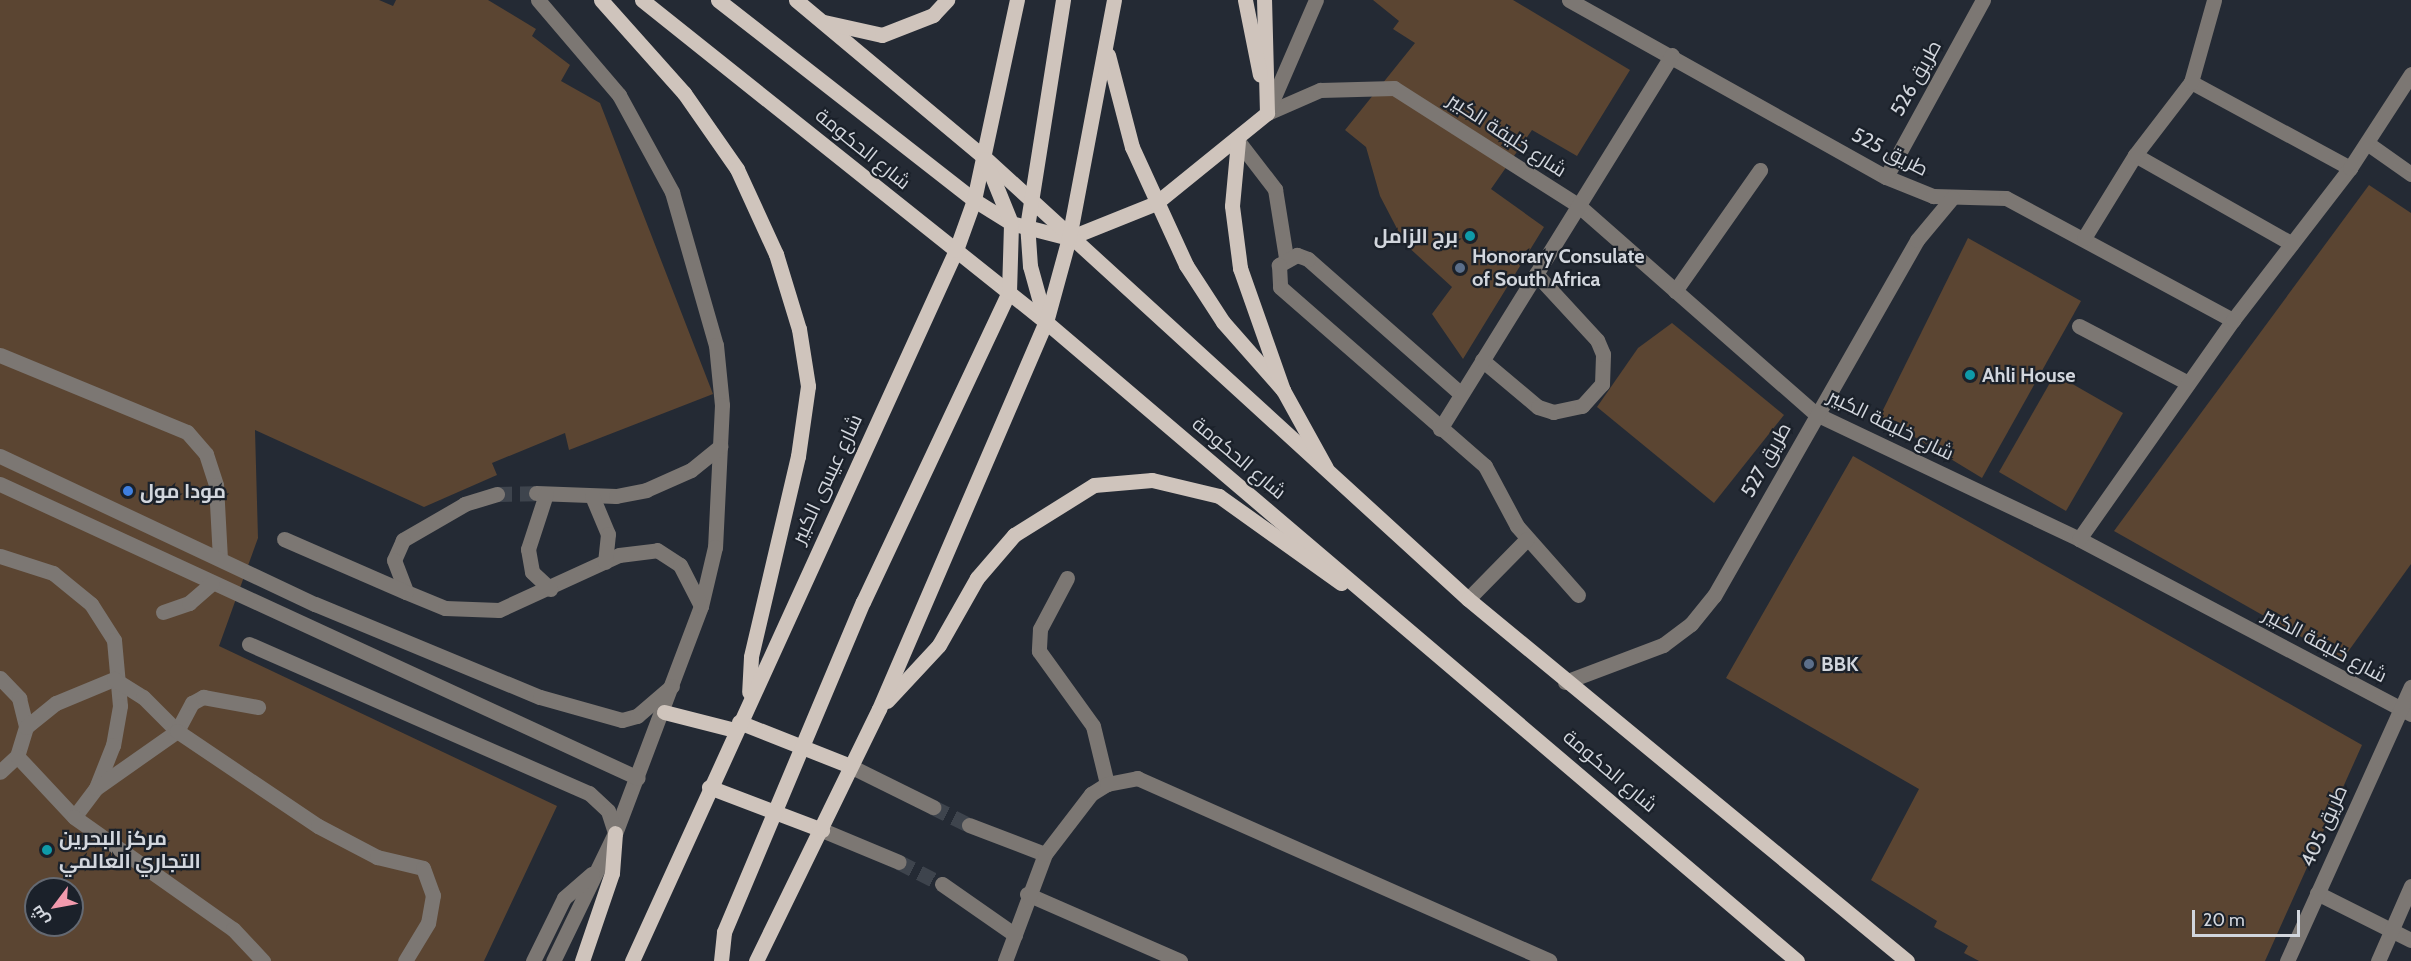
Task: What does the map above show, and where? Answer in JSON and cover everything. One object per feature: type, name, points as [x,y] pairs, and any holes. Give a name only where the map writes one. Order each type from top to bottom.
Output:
[{"type":"main road","points":[[601,0],[684,93],[736,170],[776,254],[799,330],[808,386],[798,456],[751,657],[749,699]]},
{"type":"main road","name":"شارع الحكومة","points":[[642,0],[1046,322],[1797,961]]},
{"type":"main road","points":[[718,0],[974,200],[1011,223],[1069,238],[1156,203],[1238,141],[1267,113],[1264,0]]},
{"type":"main road","name":"شارع الحكومة","points":[[796,0],[1029,197],[1069,238],[1333,482],[1468,599],[1565,682],[1907,961]]},
{"type":"main road","points":[[821,21],[882,35],[933,15],[947,0]]},
{"type":"main road","name":"شارع عيسى الكبير","points":[[632,961],[749,699],[956,250],[974,200],[1017,0]]},
{"type":"main road","points":[[1046,322],[1032,277],[1027,227],[1029,197],[1063,0]]},
{"type":"main road","points":[[756,961],[879,710],[1046,322],[1069,238],[1107,51],[1114,0]]},
{"type":"main road","points":[[1245,0],[1267,113]]},
{"type":"main road","points":[[1107,51],[1132,147],[1186,265],[1223,322],[1283,390]]},
{"type":"main road","points":[[1238,141],[1232,206],[1240,268],[1283,390],[1333,482]]},
{"type":"main road","points":[[721,961],[724,932],[880,563],[1009,292],[1011,223],[984,157]]},
{"type":"main road","points":[[879,710],[939,645],[977,578],[1014,535],[1070,496],[1123,480],[1182,485],[1219,496],[1429,646]]},
{"type":"main road","points":[[664,712],[737,726],[802,747],[850,766]]},
{"type":"main road","points":[[709,787],[822,830]]},
{"type":"main road","points":[[582,961],[612,873],[615,833]]},
{"type":"street","points":[[538,0],[619,95],[672,192],[716,345],[721,446],[715,547],[701,606],[638,778],[615,833],[594,872],[554,961]]},
{"type":"street","points":[[1267,113],[1316,0]]},
{"type":"street","name":"طريق 525","points":[[1569,0],[1886,177],[1952,198],[2006,198],[2233,320]]},
{"type":"street","name":"طريق 526","points":[[1886,177],[1983,0]]},
{"type":"street","points":[[2084,238],[2135,155],[2191,82],[2214,0]]},
{"type":"street","points":[[1440,429],[1672,56]]},
{"type":"street","points":[[2079,539],[2233,320],[2350,168],[2411,74]]},
{"type":"street","points":[[2191,82],[2350,168]]},
{"type":"street","name":"شارع خليفة الكبير","points":[[1267,113],[1320,90],[1394,88],[1579,206],[1816,414],[2079,539],[2405,711]]},
{"type":"street","points":[[1238,141],[1275,189],[1286,258]]},
{"type":"street","points":[[2367,143],[2411,174]]},
{"type":"street","points":[[2135,155],[2292,244]]},
{"type":"street","points":[[1676,291],[1760,170]]},
{"type":"street","name":"طريق 527","points":[[1565,682],[1663,645],[1691,624],[1714,596],[1917,240],[1952,198]]},
{"type":"street","points":[[1461,394],[1317,267],[1297,255],[1286,258],[1279,265],[1280,286],[1440,429],[1485,466],[1527,539],[1578,595]]},
{"type":"street","points":[[1482,360],[1538,407],[1553,412],[1582,406],[1602,384],[1603,354],[1597,340],[1536,274]]},
{"type":"street","points":[[2079,326],[2188,382]]},
{"type":"street","points":[[0,355],[188,432],[206,454],[216,485],[220,558]]},
{"type":"street","points":[[550,588],[532,572],[528,549],[541,494],[592,496],[654,487],[691,470],[721,446]]},
{"type":"street","points":[[0,456],[390,636],[603,718],[637,716],[674,684]]},
{"type":"street","points":[[0,484],[638,778]]},
{"type":"street","points":[[406,592],[394,560],[403,540],[465,504],[497,494]]},
{"type":"street","points":[[592,496],[608,534],[605,562]]},
{"type":"street","points":[[284,539],[445,608],[481,612],[517,604],[605,562],[645,550],[670,555],[701,606]]},
{"type":"street","points":[[1468,599],[1527,539]]},
{"type":"street","points":[[0,556],[53,573],[91,604],[114,640],[114,679],[120,706],[113,745],[96,788],[74,817]]},
{"type":"street","points":[[1067,578],[1040,629],[1039,651],[1094,726],[1107,784]]},
{"type":"street","points":[[162,612],[189,603],[212,583]]},
{"type":"street","points":[[249,644],[589,793],[608,811],[615,833]]},
{"type":"street","points":[[0,678],[19,698],[26,727],[17,756],[0,772]]},
{"type":"street","points":[[26,727],[56,703],[114,679]]},
{"type":"street","points":[[114,679],[143,697],[177,731],[318,826],[377,857],[423,868],[433,895],[428,924],[405,961]]},
{"type":"street","name":"طريق 405","points":[[2287,961],[2405,711],[2411,687]]},
{"type":"street","points":[[96,788],[177,731],[192,703],[203,697],[258,707]]},
{"type":"street","points":[[17,756],[74,817],[233,929],[263,961]]},
{"type":"street","points":[[850,766],[933,807]]},
{"type":"street","points":[[1005,961],[1027,894],[1045,854],[1091,794],[1107,784],[1149,779],[1549,961]]},
{"type":"street","points":[[969,825],[1045,854]]},
{"type":"street","points":[[822,830],[899,862]]},
{"type":"street","points":[[533,961],[564,898],[594,872]]},
{"type":"street","points":[[942,884],[1015,935]]},
{"type":"street","points":[[2378,961],[2411,886]]},
{"type":"street","points":[[1027,894],[1180,961]]},
{"type":"street","points":[[2317,894],[2411,940]]},
{"type":"building","name":"مودا مول","points":[[0,0],[379,0],[393,6],[396,0],[488,0],[536,29],[532,36],[570,65],[561,81],[600,103],[713,394],[569,450],[565,433],[492,463],[497,475],[424,507],[255,430],[258,538],[219,646],[557,806],[484,961],[0,961]]},
{"type":"building","points":[[1373,0],[1513,0],[1630,70],[1577,156],[1532,130],[1491,189],[1544,227],[1463,359],[1432,314],[1452,287],[1405,244],[1380,196],[1366,147],[1345,130],[1415,43],[1393,29],[1399,21]]},
{"type":"building","points":[[2369,185],[2411,213],[2411,564],[2342,660],[2114,531]]},
{"type":"building","name":"Ahli House","points":[[1968,238],[2081,301],[1982,478],[1880,416]]},
{"type":"building","points":[[1672,323],[1784,415],[1714,503],[1597,407],[1638,348]]},
{"type":"building","points":[[2055,374],[2123,413],[2066,511],[1999,472]]},
{"type":"building","points":[[1853,456],[2362,745],[2265,961],[1979,961],[1964,953],[1968,946],[1934,927],[1937,921],[1871,880],[1919,789],[1726,678]]},
{"type":"tunnel","points":[[497,494],[536,493]]},
{"type":"tunnel","points":[[933,807],[969,825]]},
{"type":"tunnel","points":[[899,862],[942,884]]},
{"type":"place","name":"برج الزامل","points":[[1470,236]]},
{"type":"place","name":"Honorary Consulate of South Africa","points":[[1460,268]]},
{"type":"place","name":"Ahli House","points":[[1970,375]]},
{"type":"place","name":"مودا مول","points":[[128,491]]},
{"type":"place","name":"BBK","points":[[1809,664]]},
{"type":"place","name":"مركز البحرين التجاري العالمي","points":[[47,850]]}]
